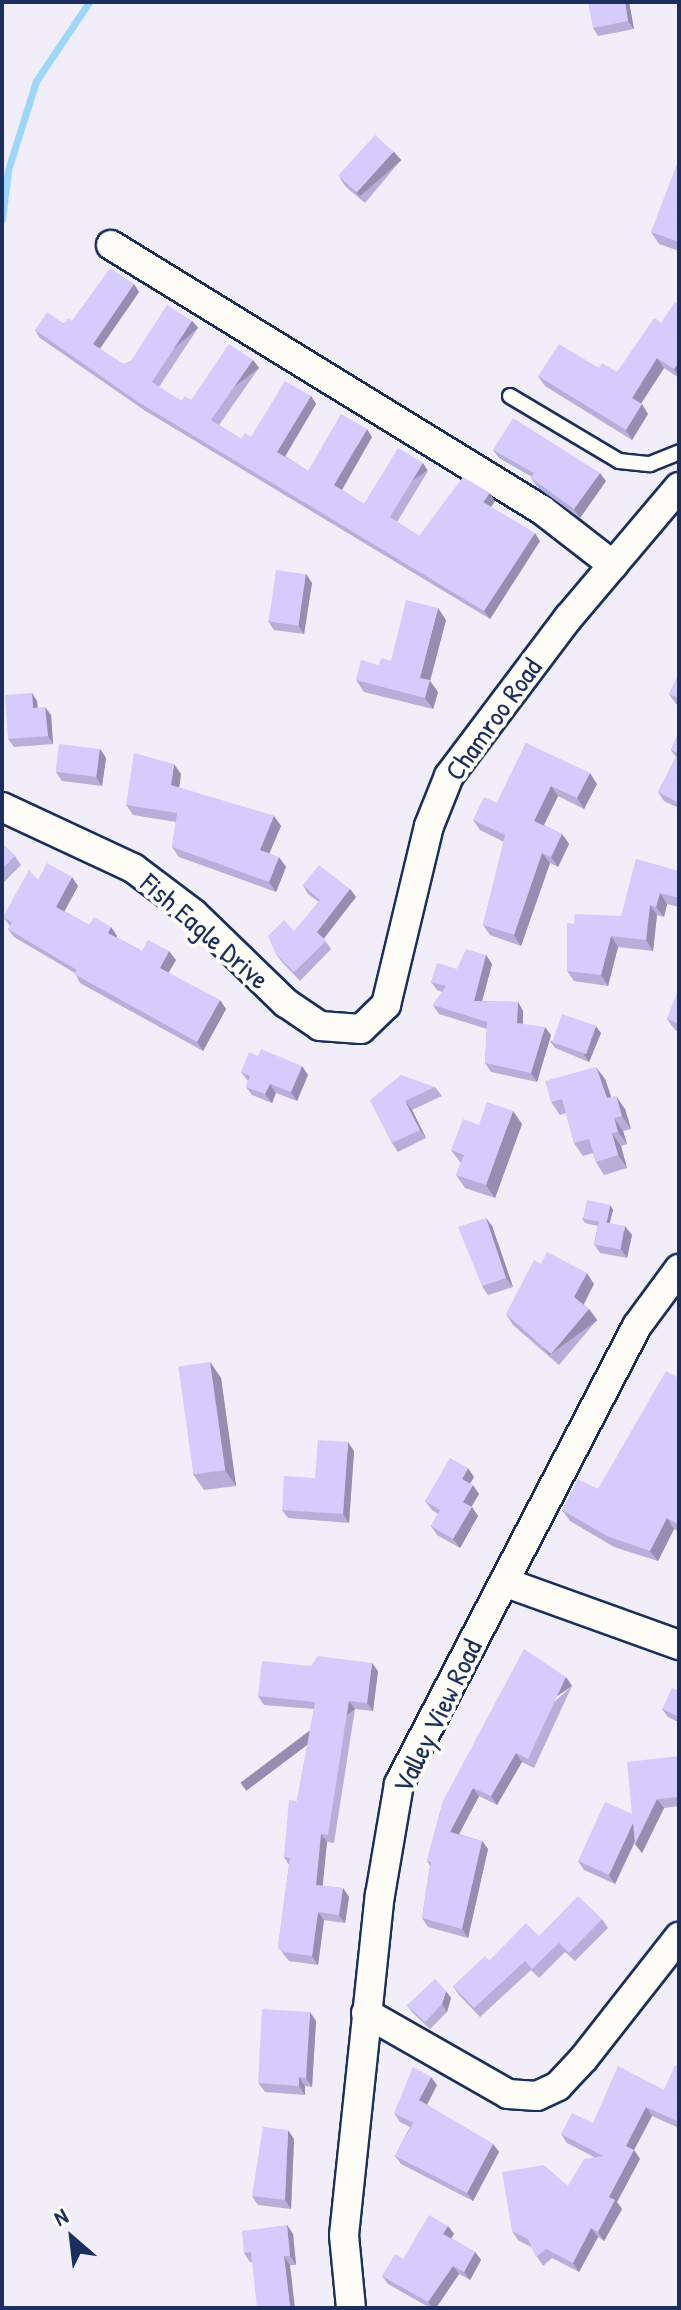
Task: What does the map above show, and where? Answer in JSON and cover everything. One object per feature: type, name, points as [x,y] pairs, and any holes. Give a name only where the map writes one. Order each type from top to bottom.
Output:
[{"type":"street","points":[[111,245],[542,510],[613,565]]},
{"type":"street","name":"Chamroo Road","points":[[361,1029],[386,1005],[429,826],[449,776],[613,565],[679,487]]},
{"type":"street","name":"Fish Eagle Drive","points":[[2,807],[133,868],[194,914],[286,1003],[320,1026],[361,1029]]},
{"type":"street","name":"Valley View Road","points":[[351,2308],[344,2235],[366,2013],[399,1784],[637,1326],[679,1269]]},
{"type":"street","points":[[504,1582],[679,1645]]},
{"type":"street","points":[[366,2013],[508,2094],[537,2096],[558,2086],[584,2058],[679,1937]]},
{"type":"lane","points":[[510,396],[619,461],[650,464],[679,452]]},
{"type":"building","points":[[588,2],[625,2],[628,21],[593,28]]},
{"type":"building","points":[[375,135],[394,152],[357,193],[338,176]]},
{"type":"building","points":[[679,165],[679,242],[651,232]]},
{"type":"building","points":[[110,268],[134,284],[93,344],[123,364],[131,361],[167,305],[192,321],[152,382],[181,401],[185,396],[191,400],[229,344],[253,360],[211,420],[241,439],[245,433],[251,437],[285,381],[311,396],[277,452],[308,471],[341,414],[367,429],[334,485],[364,504],[398,448],[423,463],[390,517],[419,536],[463,477],[490,493],[483,502],[535,533],[484,611],[138,402],[35,330],[47,312],[64,324],[68,318],[72,321]]},
{"type":"building","points":[[675,302],[679,304],[679,362],[674,369],[657,358],[632,398],[642,404],[626,430],[538,376],[559,344],[599,368],[602,363],[617,372],[654,318],[661,323]]},
{"type":"building","points":[[513,418],[600,473],[574,509],[531,478],[534,473],[493,450]]},
{"type":"building","points":[[276,570],[306,574],[298,626],[269,621]]},
{"type":"building","points":[[406,600],[438,608],[420,678],[430,680],[425,698],[356,680],[361,660],[379,665],[381,658],[391,661]]},
{"type":"building","points":[[679,674],[679,698],[669,694]]},
{"type":"building","points":[[32,693],[33,708],[45,707],[48,736],[8,739],[5,695]]},
{"type":"building","points":[[679,731],[679,803],[658,792],[678,753],[671,750]]},
{"type":"building","points":[[526,743],[590,773],[577,798],[551,786],[534,821],[562,834],[551,857],[542,853],[514,935],[483,925],[505,835],[473,820],[484,797],[497,803]]},
{"type":"building","points":[[59,744],[100,749],[96,777],[56,772]]},
{"type":"building","points":[[134,753],[174,764],[171,785],[274,816],[260,850],[279,857],[269,882],[172,847],[177,813],[126,805]]},
{"type":"building","points":[[2,843],[15,856],[2,869]]},
{"type":"building","points":[[636,859],[679,871],[679,898],[660,893],[656,907],[650,905],[646,940],[611,936],[601,975],[567,971],[567,923],[574,924],[575,914],[621,916]]},
{"type":"building","points":[[47,863],[72,877],[56,907],[89,925],[94,917],[111,927],[108,933],[142,951],[148,940],[169,951],[160,968],[220,1000],[197,1042],[74,974],[77,970],[8,929],[12,922],[3,917],[29,870],[38,880]]},
{"type":"building","points":[[319,865],[350,889],[317,932],[326,941],[294,972],[276,954],[268,936],[284,920],[294,931],[320,900],[303,885]]},
{"type":"building","points":[[466,949],[486,955],[474,1001],[518,1002],[517,1023],[545,1027],[531,1073],[485,1063],[487,1022],[433,1005],[446,986],[431,982],[437,963],[457,969]]},
{"type":"building","points":[[679,989],[679,1024],[667,1019]]},
{"type":"building","points":[[562,1014],[596,1026],[586,1054],[552,1042]]},
{"type":"building","points":[[261,1049],[302,1066],[291,1092],[270,1084],[265,1094],[246,1087],[250,1076],[241,1072],[249,1052],[258,1056]]},
{"type":"building","points":[[596,1067],[607,1098],[616,1096],[622,1116],[614,1118],[618,1132],[612,1133],[618,1155],[596,1162],[589,1139],[574,1143],[562,1099],[551,1102],[545,1081]]},
{"type":"building","points":[[401,1075],[435,1087],[405,1101],[420,1130],[392,1143],[370,1100]]},
{"type":"building","points":[[487,1102],[513,1111],[486,1185],[456,1175],[464,1155],[451,1150],[463,1119],[479,1125]]},
{"type":"building","points":[[587,1200],[610,1205],[607,1224],[583,1219]]},
{"type":"building","points":[[486,1218],[506,1278],[482,1286],[458,1227]]},
{"type":"building","points":[[599,1221],[625,1226],[620,1250],[594,1245]]},
{"type":"building","points":[[547,1252],[587,1273],[574,1297],[589,1309],[551,1354],[506,1314],[534,1260],[541,1264]]},
{"type":"building","points":[[210,1362],[225,1470],[193,1474],[178,1366]]},
{"type":"building","points":[[666,1371],[679,1378],[679,1525],[667,1518],[650,1551],[607,1536],[562,1510],[578,1479],[598,1489]]},
{"type":"building","points":[[318,1440],[348,1442],[343,1514],[282,1510],[284,1476],[315,1478]]},
{"type":"building","points":[[450,1458],[468,1468],[462,1479],[473,1485],[463,1502],[472,1507],[453,1539],[431,1526],[440,1510],[425,1501]]},
{"type":"building","points":[[524,1649],[566,1677],[528,1759],[516,1753],[491,1796],[473,1788],[450,1832],[482,1841],[462,1929],[422,1918],[431,1862],[427,1861],[443,1801]]},
{"type":"building","points":[[318,1656],[372,1663],[367,1703],[349,1701],[328,1835],[321,1834],[316,1885],[343,1888],[339,1915],[318,1912],[312,1956],[283,1952],[278,1947],[290,1858],[284,1857],[289,1800],[297,1801],[315,1702],[258,1696],[262,1661],[311,1666]]},
{"type":"building","points":[[672,1688],[679,1691],[679,1717],[662,1709]]},
{"type":"building","points":[[679,1756],[679,1797],[657,1799],[635,1844],[633,1823],[609,1875],[578,1861],[605,1802],[632,1814],[627,1762]]},
{"type":"building","points":[[578,1896],[602,1919],[569,1953],[559,1943],[532,1969],[525,1961],[474,2008],[453,1986],[485,1956],[489,1961],[526,1923],[539,1936]]},
{"type":"building","points":[[435,1979],[446,1991],[442,2004],[425,2022],[407,2005]]},
{"type":"building","points":[[262,2009],[310,2012],[306,2078],[299,2077],[299,2086],[258,2083]]},
{"type":"building","points":[[675,2065],[679,2066],[679,2122],[646,2107],[626,2146],[634,2150],[609,2197],[615,2200],[598,2232],[591,2228],[573,2263],[546,2249],[536,2257],[528,2239],[512,2231],[502,2172],[544,2165],[568,2186],[584,2159],[603,2156],[561,2134],[572,2113],[593,2123],[618,2066],[664,2090]]},
{"type":"building","points":[[413,2067],[431,2077],[419,2100],[493,2144],[467,2193],[395,2156],[413,2123],[394,2113]]},
{"type":"building","points":[[263,2127],[288,2130],[285,2200],[252,2196]]},
{"type":"building","points":[[429,2215],[448,2226],[443,2234],[475,2252],[464,2272],[453,2266],[428,2302],[382,2276],[395,2254],[403,2259]]},
{"type":"building","points":[[287,2225],[290,2256],[284,2256],[290,2308],[257,2308],[251,2252],[244,2253],[242,2231]]},
{"type":"waterway","points":[[2,219],[8,170],[36,81],[89,2]]}]
